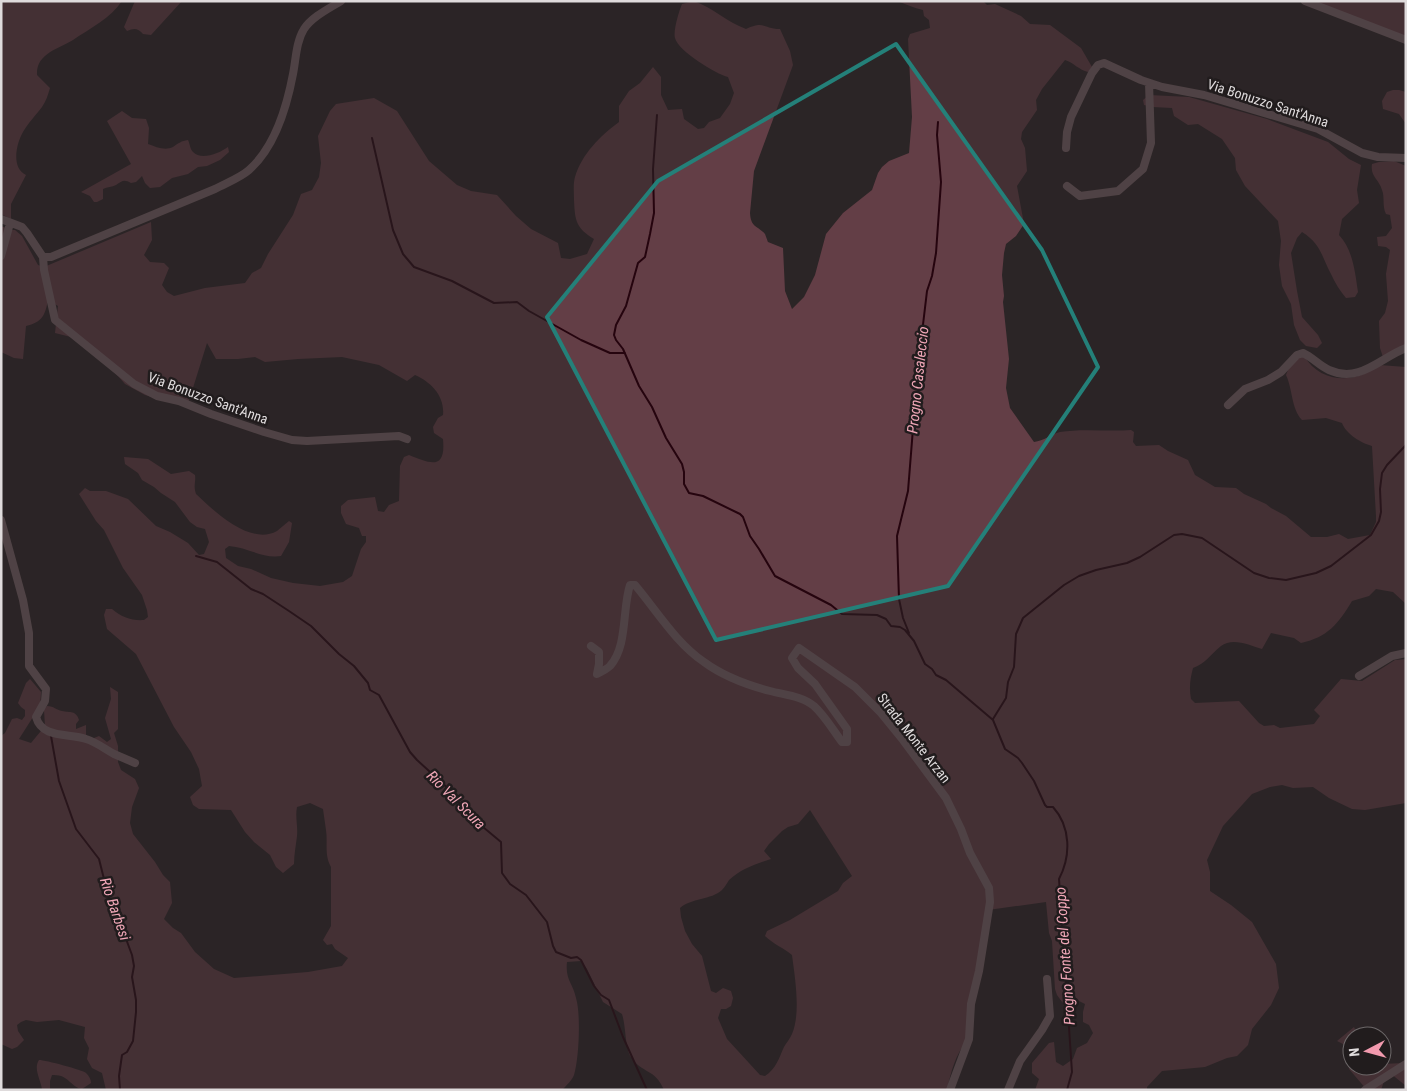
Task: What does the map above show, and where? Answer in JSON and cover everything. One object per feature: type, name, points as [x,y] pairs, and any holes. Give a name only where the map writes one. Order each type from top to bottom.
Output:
[{"type":"street","points":[[44,257],[51,257],[215,188],[250,170],[266,149],[279,125],[289,96],[298,42],[304,28],[321,13],[340,1]]},
{"type":"street","points":[[1305,1],[1406,40]]},
{"type":"street","name":"Via Bonuzzo Sant'Anna","points":[[1066,148],[1071,116],[1098,65],[1104,63],[1150,83],[1204,95],[1318,129],[1362,153],[1378,157],[1406,158]]},
{"type":"street","points":[[1067,186],[1080,196],[1118,192],[1143,169],[1151,143],[1150,83]]},
{"type":"street","name":"Via Bonuzzo Sant'Anna","points":[[1,219],[9,227],[22,228],[44,257],[44,270],[55,320],[134,384],[157,396],[179,401],[211,414],[292,440],[307,441],[398,436],[408,439]]},
{"type":"street","points":[[1,256],[9,227]]},
{"type":"street","points":[[1228,405],[1245,389],[1268,380],[1281,372],[1297,355],[1303,353],[1329,370],[1341,374],[1368,369],[1406,348]]},
{"type":"street","points":[[1,520],[23,600],[29,633],[28,666],[46,689],[45,701],[36,717],[37,722],[53,733],[86,738],[113,754],[135,763]]},
{"type":"street","name":"Strada Monte Arzan","points":[[590,646],[599,652],[597,674],[610,666],[620,648],[627,595],[630,585],[635,585],[669,630],[702,661],[720,672],[748,684],[812,704],[824,716],[842,742],[847,742],[847,729],[816,684],[798,668],[792,658],[799,648],[855,687],[887,719],[946,798],[970,853],[989,888],[990,902],[981,963],[971,1004],[970,1039],[950,1090]]},
{"type":"street","points":[[1359,676],[1392,656],[1406,653]]},
{"type":"street","points":[[1008,1090],[1020,1061],[1050,1016],[1047,979]]},
{"type":"street","points":[[1364,1090],[1406,1064]]},
{"type":"highlighted area","points":[[896,44],[1042,250],[1098,367],[948,586],[716,640],[547,317],[658,181]]},
{"type":"shaded area","points":[[1,1],[122,1],[112,13],[99,23],[49,53],[40,62],[37,75],[50,88],[43,105],[25,129],[18,143],[16,155],[18,167],[26,175],[11,204],[11,219],[1,214]]},
{"type":"shaded area","points":[[135,1],[182,1],[151,35],[143,34],[136,29],[127,31],[124,27]]},
{"type":"shaded area","points":[[694,1],[746,29],[761,25],[780,29],[790,51],[793,65],[754,171],[750,213],[753,224],[765,234],[768,242],[783,248],[785,291],[792,309],[804,297],[815,275],[826,234],[843,213],[872,190],[882,167],[889,161],[909,153],[912,117],[908,39],[910,34],[930,28],[929,20],[924,16],[923,10],[897,1],[983,1],[987,5],[995,4],[1021,16],[1030,24],[1050,25],[1081,48],[1092,67],[1088,72],[1065,60],[1042,89],[1036,100],[1037,110],[1022,132],[1021,139],[1025,148],[1027,171],[1017,186],[1024,224],[1016,236],[1006,244],[1004,253],[1002,275],[1003,302],[1009,359],[1006,388],[1010,408],[1034,442],[1060,432],[1131,430],[1134,432],[1133,442],[1136,446],[1159,445],[1188,460],[1195,475],[1215,487],[1236,488],[1244,494],[1266,504],[1286,516],[1311,537],[1327,537],[1339,534],[1348,539],[1370,535],[1376,522],[1372,446],[1354,437],[1342,423],[1326,418],[1302,420],[1296,410],[1286,375],[1293,363],[1304,356],[1320,372],[1339,378],[1360,376],[1379,365],[1406,367],[1406,604],[1393,592],[1376,589],[1369,596],[1352,601],[1337,623],[1318,637],[1301,643],[1294,638],[1271,633],[1262,649],[1236,642],[1225,643],[1205,661],[1193,668],[1192,672],[1190,695],[1195,703],[1239,701],[1259,723],[1264,726],[1274,725],[1280,728],[1314,724],[1320,716],[1314,710],[1341,679],[1362,681],[1395,660],[1406,659],[1406,803],[1365,810],[1352,809],[1329,798],[1313,787],[1293,788],[1282,785],[1270,787],[1252,794],[1223,826],[1207,860],[1210,872],[1210,891],[1252,922],[1276,964],[1279,988],[1271,1005],[1252,1029],[1248,1045],[1237,1056],[1205,1067],[1162,1071],[1147,1087],[1147,1090],[1035,1090],[1039,1079],[1032,1073],[1032,1063],[1049,1043],[1054,1042],[1056,1062],[1063,1066],[1073,1059],[1077,1048],[1087,1043],[1093,1033],[1089,1025],[1083,1022],[1085,1004],[1077,1000],[1065,1006],[1057,995],[1046,902],[988,910],[967,1040],[954,1064],[947,1090],[664,1090],[653,1074],[640,1066],[631,1057],[622,1014],[603,1002],[587,969],[581,961],[567,962],[568,977],[578,1005],[579,1036],[574,1075],[562,1090],[106,1090],[102,1073],[92,1068],[87,1059],[89,1048],[84,1038],[85,1027],[59,1020],[37,1022],[26,1020],[17,1025],[18,1031],[24,1040],[17,1047],[12,1049],[1,1044],[1,736],[5,733],[12,719],[22,720],[25,716],[25,710],[18,703],[26,683],[30,679],[41,692],[40,709],[19,739],[31,743],[45,726],[44,710],[47,706],[74,713],[79,720],[76,724],[76,729],[86,725],[86,735],[89,740],[99,736],[107,742],[111,739],[105,718],[111,699],[110,687],[118,692],[118,729],[114,733],[118,746],[118,762],[121,770],[135,779],[139,788],[132,807],[130,823],[133,834],[170,882],[172,903],[164,919],[181,933],[195,952],[214,969],[234,978],[308,972],[342,966],[348,958],[335,949],[332,944],[327,945],[323,940],[331,926],[331,867],[327,853],[327,835],[323,809],[310,803],[297,807],[294,864],[283,873],[276,867],[270,855],[245,832],[231,810],[199,809],[193,805],[190,797],[202,786],[199,769],[191,752],[174,727],[136,654],[107,629],[104,615],[106,609],[112,609],[131,619],[144,620],[148,617],[142,595],[123,568],[104,530],[79,494],[85,488],[90,491],[106,491],[128,499],[156,526],[188,543],[199,555],[204,554],[209,542],[205,529],[197,527],[190,522],[175,502],[142,480],[138,473],[125,464],[124,457],[148,459],[171,474],[189,471],[195,475],[196,494],[222,517],[244,530],[255,534],[267,534],[277,531],[289,521],[292,523],[289,542],[281,556],[268,556],[229,546],[225,549],[226,558],[238,566],[251,569],[271,578],[293,583],[320,586],[343,582],[352,576],[361,549],[366,542],[366,536],[362,536],[359,528],[346,524],[341,513],[341,506],[348,500],[375,497],[378,511],[384,512],[389,505],[399,501],[400,466],[404,457],[409,455],[424,461],[435,462],[442,456],[443,439],[434,433],[433,427],[438,418],[443,415],[443,408],[436,391],[426,382],[415,375],[407,381],[379,365],[342,357],[265,362],[255,357],[216,359],[207,343],[187,407],[145,395],[125,384],[110,367],[79,339],[55,333],[58,306],[48,300],[42,318],[26,326],[23,359],[14,358],[1,352],[1,226],[15,230],[22,236],[38,265],[44,267],[151,222],[152,240],[144,255],[150,262],[164,263],[169,268],[162,285],[167,292],[174,296],[205,288],[245,283],[252,273],[261,268],[293,215],[301,194],[312,190],[319,177],[321,163],[318,136],[330,111],[336,104],[374,98],[397,111],[429,161],[457,185],[471,191],[497,195],[531,229],[558,243],[561,258],[570,259],[587,254],[594,239],[583,231],[576,219],[574,207],[575,177],[582,161],[592,146],[619,122],[619,106],[629,91],[640,83],[653,67],[661,77],[661,95],[668,110],[682,109],[684,119],[698,129],[704,128],[709,122],[720,118],[730,104],[734,93],[728,77],[707,67],[690,55],[675,38],[682,4]],"holes":[[[810,810],[852,876],[843,883],[838,891],[790,920],[767,931],[765,936],[792,955],[797,1006],[795,1026],[777,1063],[765,1076],[760,1075],[727,1039],[718,1018],[721,1009],[731,1006],[733,998],[731,991],[723,988],[716,993],[711,991],[702,956],[692,944],[685,931],[680,908],[690,902],[712,896],[723,889],[729,880],[738,873],[771,859],[764,851],[769,844],[782,831],[798,824]]]},
{"type":"shaded area","points":[[1309,1],[1406,1],[1406,39]]},
{"type":"shaded area","points":[[1393,90],[1406,92],[1406,124],[1399,114],[1383,109],[1382,101],[1387,92]]},
{"type":"shaded area","points":[[1149,95],[1189,97],[1267,119],[1328,142],[1349,159],[1361,165],[1357,190],[1359,203],[1342,219],[1339,235],[1344,241],[1353,262],[1358,292],[1355,297],[1346,298],[1334,281],[1317,246],[1302,232],[1297,238],[1291,253],[1302,317],[1318,335],[1322,343],[1317,348],[1306,346],[1300,340],[1294,325],[1291,304],[1282,286],[1279,265],[1281,241],[1278,221],[1245,186],[1236,170],[1235,158],[1222,139],[1198,124],[1188,125],[1174,116],[1172,108],[1144,105],[1143,100]]},
{"type":"shaded area","points":[[122,111],[132,118],[146,119],[149,128],[148,144],[167,149],[188,140],[192,151],[196,155],[216,154],[228,147],[229,152],[220,160],[207,166],[198,167],[188,174],[172,178],[160,187],[150,188],[142,176],[136,182],[125,181],[103,189],[103,199],[94,202],[90,196],[81,192],[131,164],[107,121]]},
{"type":"shaded area","points":[[1394,161],[1406,166],[1406,349],[1383,357],[1380,348],[1379,321],[1385,313],[1388,301],[1386,274],[1390,250],[1386,247],[1378,246],[1377,237],[1386,236],[1392,228],[1390,215],[1386,214],[1385,211],[1382,190],[1372,172],[1372,164]]},
{"type":"shaded area","points":[[1342,1037],[1342,1044],[1337,1041]]},
{"type":"shaded area","points":[[39,1060],[64,1065],[86,1073],[91,1083],[82,1089],[62,1076],[52,1075],[50,1090],[42,1090],[37,1071]]},
{"type":"shaded area","points":[[1406,1061],[1406,1086],[1392,1075],[1392,1064],[1404,1063]]},
{"type":"shaded area","points":[[1355,1076],[1386,1076],[1381,1090],[1367,1090]]},
{"type":"waterway","name":"Progno Fonte del Coppo","points":[[657,115],[653,169],[654,213],[645,257],[638,263],[626,306],[616,325],[614,335],[616,340],[623,349],[639,386],[682,464],[684,484],[689,493],[703,496],[740,514],[750,536],[775,576],[831,605],[842,614],[877,615],[886,619],[891,626],[900,627],[905,630],[914,641],[925,664],[993,720],[1005,749],[1022,763],[1034,781],[1045,805],[1053,807],[1059,815],[1066,833],[1067,842],[1066,861],[1059,879],[1072,1072],[1067,1090]]},
{"type":"waterway","name":"Progno Casaleccio","points":[[909,633],[903,618],[899,599],[897,536],[908,491],[914,416],[923,365],[922,333],[927,291],[936,253],[941,182],[937,135],[938,122]]},
{"type":"waterway","points":[[372,138],[393,230],[403,254],[414,267],[452,281],[494,303],[517,302],[529,311],[581,340],[610,353],[625,353]]},
{"type":"waterway","points":[[993,719],[1006,698],[1008,682],[1014,667],[1016,634],[1023,618],[1064,585],[1079,576],[1096,570],[1127,563],[1174,535],[1182,534],[1202,538],[1254,573],[1269,578],[1286,580],[1316,573],[1331,566],[1371,535],[1379,521],[1381,512],[1380,489],[1382,473],[1406,445]]},
{"type":"waterway","name":"Rio Val Scura","points":[[196,556],[217,562],[251,589],[263,594],[311,626],[354,666],[368,683],[370,690],[379,695],[410,752],[452,792],[465,812],[501,842],[502,873],[510,884],[526,895],[547,922],[556,952],[571,958],[577,957],[581,960],[594,986],[601,995],[609,1000],[647,1090]]},
{"type":"waterway","name":"Rio Barbesi","points":[[51,736],[59,781],[76,829],[99,859],[110,903],[119,920],[132,955],[134,966],[132,977],[136,1012],[133,1041],[127,1052],[122,1055],[119,1076],[120,1090]]}]
